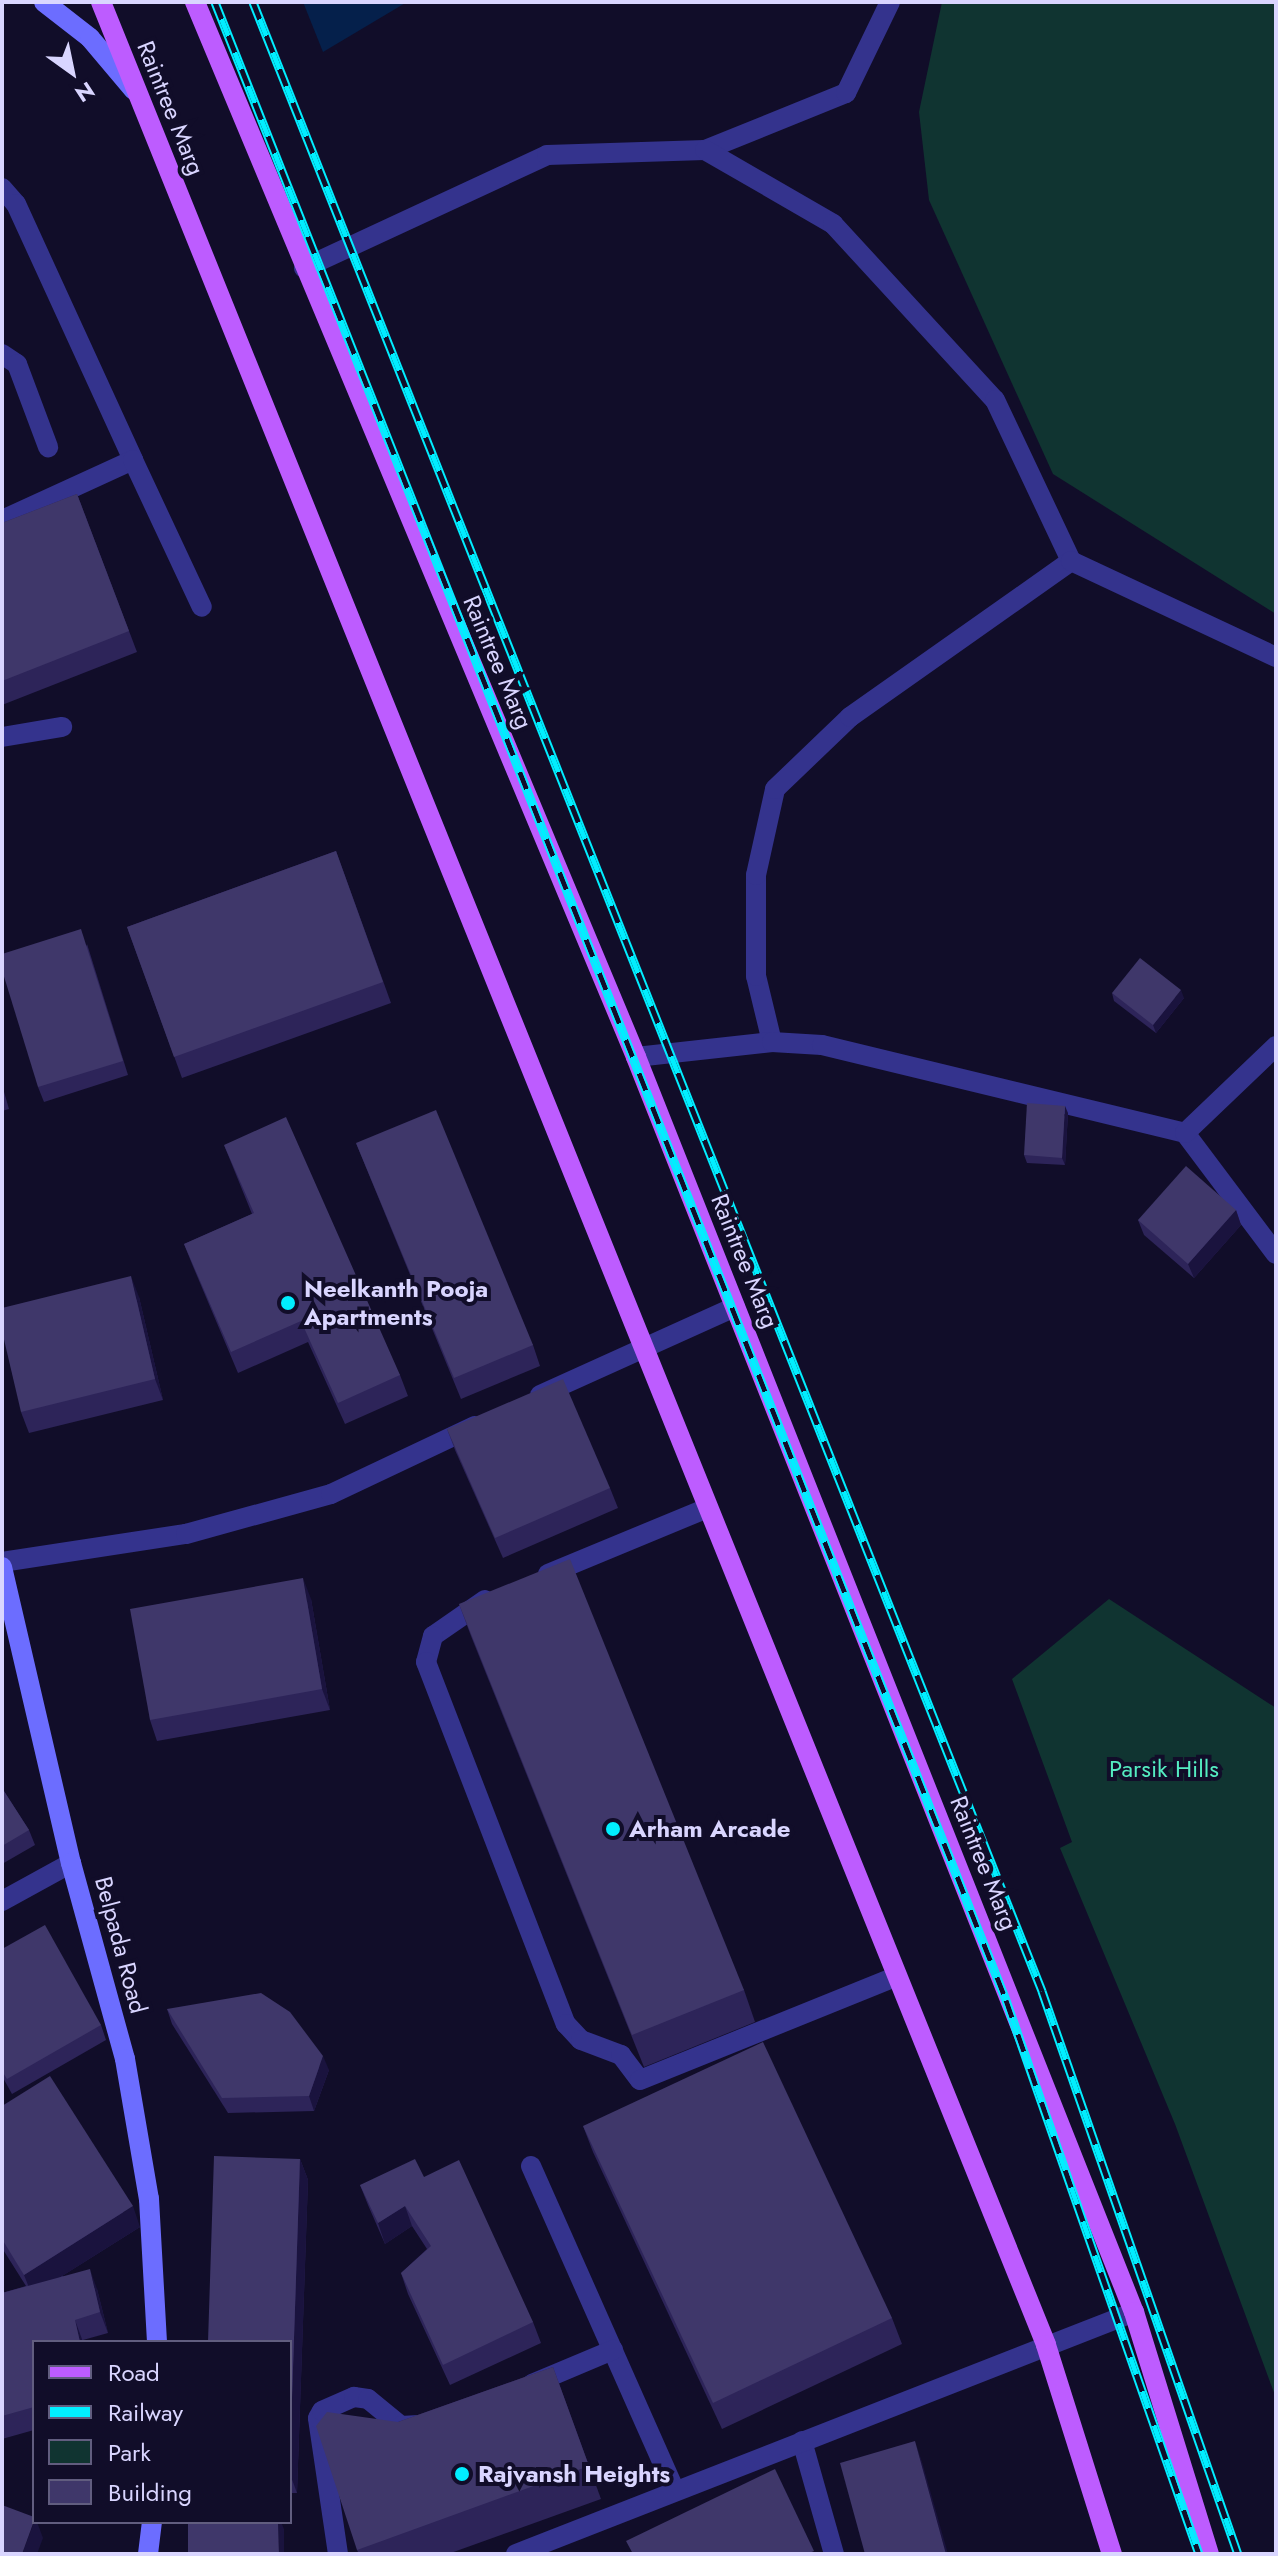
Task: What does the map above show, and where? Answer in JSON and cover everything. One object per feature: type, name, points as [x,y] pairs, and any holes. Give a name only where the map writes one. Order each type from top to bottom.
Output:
[{"type":"main road","name":"Raintree Marg","points":[[101,2],[1046,2345],[1112,2554]]},
{"type":"main road","name":"Raintree Marg","points":[[195,2],[636,1057],[1134,2312],[1209,2554]]},
{"type":"street","points":[[44,2],[90,38],[136,93]]},
{"type":"street","points":[[304,268],[547,155],[705,150],[846,93],[890,2]]},
{"type":"street","points":[[705,150],[833,224],[995,400],[1071,561],[1276,657]]},
{"type":"street","points":[[2,188],[16,204],[202,607]]},
{"type":"street","points":[[2,354],[17,364],[48,447]]},
{"type":"street","points":[[2,520],[133,460]]},
{"type":"street","points":[[772,1042],[756,976],[756,875],[775,789],[850,717],[1071,561]]},
{"type":"street","points":[[2,737],[62,727]]},
{"type":"street","points":[[636,1057],[772,1042],[822,1045],[1185,1133],[1276,1254]]},
{"type":"street","points":[[1185,1133],[1276,1046]]},
{"type":"street","points":[[2,1565],[186,1534],[331,1494],[735,1307]]},
{"type":"street","points":[[528,1582],[707,1508]]},
{"type":"street","name":"Belpada Road","points":[[2,1565],[71,1863],[125,2059],[149,2199],[157,2340]]},
{"type":"street","points":[[501,1593],[433,1636],[426,1662],[566,2024],[581,2040],[621,2055],[640,2080],[897,1976]]},
{"type":"street","points":[[2,1901],[71,1863]]},
{"type":"street","points":[[531,2166],[675,2491]]},
{"type":"street","points":[[516,2554],[1134,2312]]},
{"type":"street","points":[[515,2391],[613,2350]]},
{"type":"street","points":[[338,2554],[318,2418],[322,2411],[354,2397],[368,2399],[401,2426],[443,2419]]},
{"type":"street","points":[[802,2441],[834,2554]]},
{"type":"street","points":[[148,2554],[152,2524]]},
{"type":"green space","points":[[942,2],[1276,2],[1276,614],[1053,474],[929,200],[919,112]]},
{"type":"green space","name":"Parsik Hills","points":[[1109,1599],[1276,1708],[1276,2398],[1175,2124],[1060,1848],[1072,1842],[1012,1679]]},
{"type":"water","points":[[303,2],[407,2],[323,52]]},
{"type":"building","points":[[77,494],[129,631],[2,681],[2,523]]},
{"type":"building","points":[[336,851],[383,982],[174,1057],[127,927]]},
{"type":"building","points":[[81,929],[123,1061],[38,1087],[2,970],[2,954]]},
{"type":"building","points":[[1140,958],[1181,990],[1153,1025],[1112,993]]},
{"type":"building","points":[[1027,1103],[1065,1106],[1062,1158],[1024,1155]]},
{"type":"building","points":[[436,1110],[533,1345],[454,1378],[356,1143]]},
{"type":"building","name":"Neelkanth Pooja Apartments","points":[[286,1117],[400,1375],[338,1403],[301,1321],[231,1352],[184,1244],[254,1213],[224,1145]]},
{"type":"building","points":[[1186,1166],[1236,1210],[1188,1264],[1138,1220]]},
{"type":"building","points":[[131,1276],[155,1379],[21,1412],[2,1331],[2,1308]]},
{"type":"building","points":[[563,1379],[610,1488],[495,1538],[447,1429]]},
{"type":"building","name":"Arham Arcade","points":[[570,1559],[744,1990],[632,2035],[459,1604]]},
{"type":"building","points":[[303,1578],[322,1689],[150,1720],[130,1609]]},
{"type":"building","points":[[2,1788],[29,1830],[2,1846]]},
{"type":"building","points":[[45,1925],[101,2025],[7,2079],[2,2071],[2,1949]]},
{"type":"building","points":[[261,1993],[290,2012],[323,2056],[309,2096],[222,2098],[167,2009]]},
{"type":"building","points":[[763,2042],[892,2318],[713,2403],[583,2126]]},
{"type":"building","points":[[50,2076],[133,2206],[24,2275],[2,2239],[2,2106]]},
{"type":"building","points":[[214,2156],[300,2159],[292,2398],[292,2340],[208,2340]]},
{"type":"building","points":[[415,2159],[424,2177],[459,2160],[533,2322],[443,2365],[401,2273],[431,2246],[405,2206],[378,2223],[360,2185]]},
{"type":"building","points":[[90,2269],[100,2312],[75,2320],[80,2340],[32,2340],[32,2408],[2,2416],[2,2293]]},
{"type":"building","name":"Rajvansh Heights","points":[[553,2367],[589,2466],[357,2550],[316,2426],[327,2412],[398,2422]]},
{"type":"building","points":[[915,2441],[946,2554],[865,2554],[840,2463]]},
{"type":"building","points":[[775,2469],[814,2551],[807,2554],[633,2554],[626,2541]]},
{"type":"building","points":[[2,2505],[32,2516],[33,2524],[22,2554],[2,2554]]},
{"type":"building","points":[[188,2524],[278,2524],[279,2554],[188,2554]]},
{"type":"railway","points":[[215,2],[1006,2000],[1199,2554]]},
{"type":"railway","points":[[253,2],[1042,1991],[1238,2554]]},
{"type":"place","name":"Neelkanth Pooja Apartments","points":[[288,1303]]},
{"type":"place","name":"Arham Arcade","points":[[613,1829]]},
{"type":"place","name":"Rajvansh Heights","points":[[462,2474]]}]
